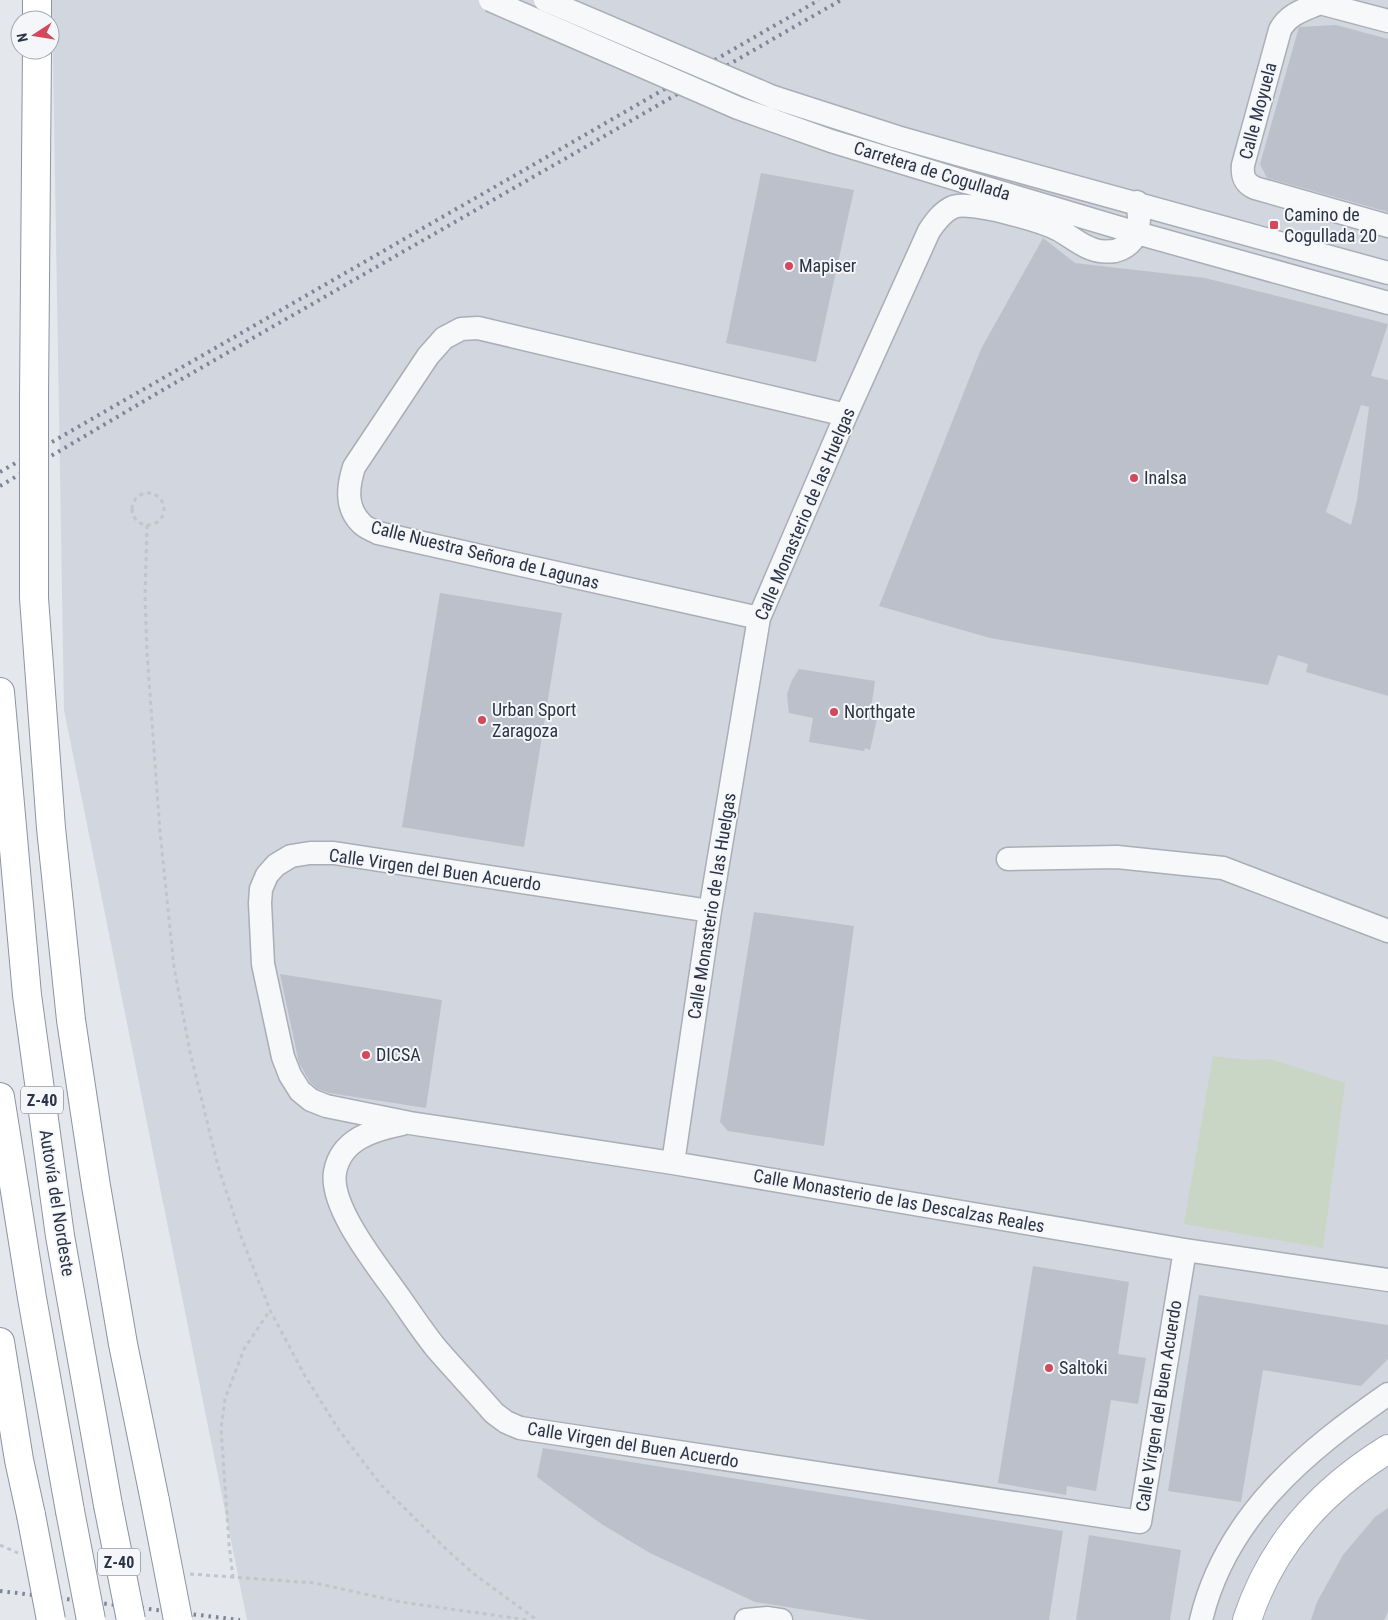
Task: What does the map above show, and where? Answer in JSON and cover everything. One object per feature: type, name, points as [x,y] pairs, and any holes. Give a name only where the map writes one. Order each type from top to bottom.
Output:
[{"type":"main road","points":[[38,60],[34,598],[51,828],[71,1020],[96,1186],[121,1334],[178,1620]]},
{"type":"main road","name":"Autovía del Nordeste","points":[[0,692],[27,995],[60,1236],[108,1505],[131,1620]]},
{"type":"main road","name":"Z-40","points":[[0,1097],[32,1298],[91,1620]]},
{"type":"main road","points":[[0,1342],[19,1460],[51,1620]]},
{"type":"main road","points":[[1247,1620],[1271,1564],[1302,1520],[1318,1503],[1356,1471],[1388,1449]]},
{"type":"street","name":"Carretera de Cogullada","points":[[490,0],[738,108],[831,141],[1137,232],[1388,303]]},
{"type":"street","name":"Carretera de Cogullada","points":[[545,0],[773,97],[897,137],[1136,202],[1388,274]]},
{"type":"street","name":"Calle Moyuela","points":[[1388,22],[1318,1],[1284,22],[1280,30],[1242,173],[1248,185],[1255,188],[1388,226]]},
{"type":"street","points":[[1136,202],[1139,220],[1137,232]]},
{"type":"street","name":"Calle Monasterio de las Huelgas","points":[[673,1163],[710,912],[759,618],[846,415],[929,231],[940,216],[953,208],[966,205],[979,206],[1049,225],[1083,245],[1102,252],[1110,252],[1127,245],[1133,240],[1137,232]]},
{"type":"street","name":"Calle Nuestra Señora de Lagunas","points":[[759,618],[378,533],[362,525],[353,513],[349,500],[348,484],[354,467],[428,356],[444,338],[461,329],[478,328],[846,415]]},
{"type":"street","name":"Calle Virgen del Buen Acuerdo","points":[[410,1123],[326,1106],[311,1100],[300,1091],[290,1075],[283,1057],[263,964],[261,889],[267,876],[276,865],[291,856],[310,853],[334,853],[710,912]]},
{"type":"street","points":[[1008,859],[1117,857],[1223,868],[1388,931]]},
{"type":"street","name":"Calle Virgen del Buen Acuerdo","points":[[410,1123],[369,1132],[355,1140],[339,1160],[335,1172],[337,1196],[357,1236],[434,1346],[494,1413],[506,1422],[520,1428],[1140,1522],[1185,1250]]},
{"type":"street","name":"Calle Monasterio de las Descalzas Reales","points":[[410,1123],[673,1163],[1185,1250],[1388,1280]]},
{"type":"street","points":[[1201,1620],[1225,1556],[1246,1521],[1264,1498],[1311,1452],[1354,1417],[1388,1394]]},
{"type":"path","points":[[148,492],[158,496],[164,504],[164,509],[157,522],[147,525],[136,521],[131,511],[131,505],[137,496],[148,492]]},
{"type":"path","points":[[147,525],[145,597],[147,653],[160,832],[174,967],[190,1052],[218,1166],[242,1239],[270,1310],[305,1376],[335,1422],[381,1485],[474,1574],[537,1620]]},
{"type":"path","points":[[233,1578],[221,1428],[225,1400],[244,1349],[270,1310]]},
{"type":"path","points":[[0,1545],[22,1555]]},
{"type":"path","points":[[182,1574],[315,1583],[401,1602],[528,1620]]},
{"type":"shaded area","points":[[52,0],[1388,0],[1388,1620],[247,1620],[64,710],[53,60],[60,60],[60,10],[52,10]]},
{"type":"green space","points":[[1213,1056],[1249,1060],[1270,1059],[1345,1083],[1323,1248],[1184,1224]]},
{"type":"building","points":[[1336,25],[1388,39],[1388,212],[1267,178],[1260,164],[1299,27]]},
{"type":"building","name":"Mapiser","points":[[761,173],[854,190],[816,362],[726,343]]},
{"type":"building","name":"Inalsa","points":[[1043,238],[1075,263],[1205,278],[1388,324],[1371,376],[1388,380],[1388,696],[1306,672],[1308,664],[1278,655],[1268,685],[990,638],[879,606],[981,349]],"holes":[[[1361,405],[1369,407],[1357,500],[1351,525],[1326,512]]]},
{"type":"building","name":"Urban Sport Zaragoza","points":[[440,593],[562,613],[524,847],[402,827]]},
{"type":"building","name":"Northgate","points":[[799,669],[875,681],[871,709],[879,710],[870,750],[865,748],[864,751],[809,742],[813,718],[789,713],[787,694],[792,680]]},
{"type":"building","points":[[754,912],[854,926],[824,1146],[728,1131],[720,1122]]},
{"type":"building","name":"DICSA","points":[[280,974],[442,1000],[426,1108],[329,1093],[318,1089],[310,1082],[299,1063]]},
{"type":"building","points":[[1033,1266],[1129,1282],[1118,1354],[1146,1358],[1138,1404],[1111,1400],[1096,1491],[1067,1486],[1066,1495],[998,1483]]},
{"type":"building","points":[[1199,1295],[1388,1325],[1388,1359],[1361,1386],[1263,1370],[1241,1502],[1168,1491]]},
{"type":"building","points":[[543,1448],[1063,1531],[1049,1620],[869,1620],[755,1602],[650,1553],[603,1525],[568,1500],[537,1477]]},
{"type":"building","points":[[1388,1508],[1388,1612],[1384,1620],[1311,1620],[1317,1602],[1343,1555],[1375,1517]]},
{"type":"building","points":[[1089,1535],[1181,1550],[1170,1620],[1076,1620]]},
{"type":"railway","points":[[0,472],[819,0]]},
{"type":"railway","points":[[0,486],[173,384],[841,0]]},
{"type":"railway","points":[[0,1591],[240,1620]]},
{"type":"place","name":"Camino de Cogullada 20","points":[[1274,225]]},
{"type":"place","name":"Mapiser","points":[[789,266]]},
{"type":"place","name":"Inalsa","points":[[1134,478]]},
{"type":"place","name":"Northgate","points":[[834,712]]},
{"type":"place","name":"Urban Sport Zaragoza","points":[[482,720]]},
{"type":"place","name":"DICSA","points":[[366,1055]]},
{"type":"place","name":"Saltoki","points":[[1049,1368]]}]
